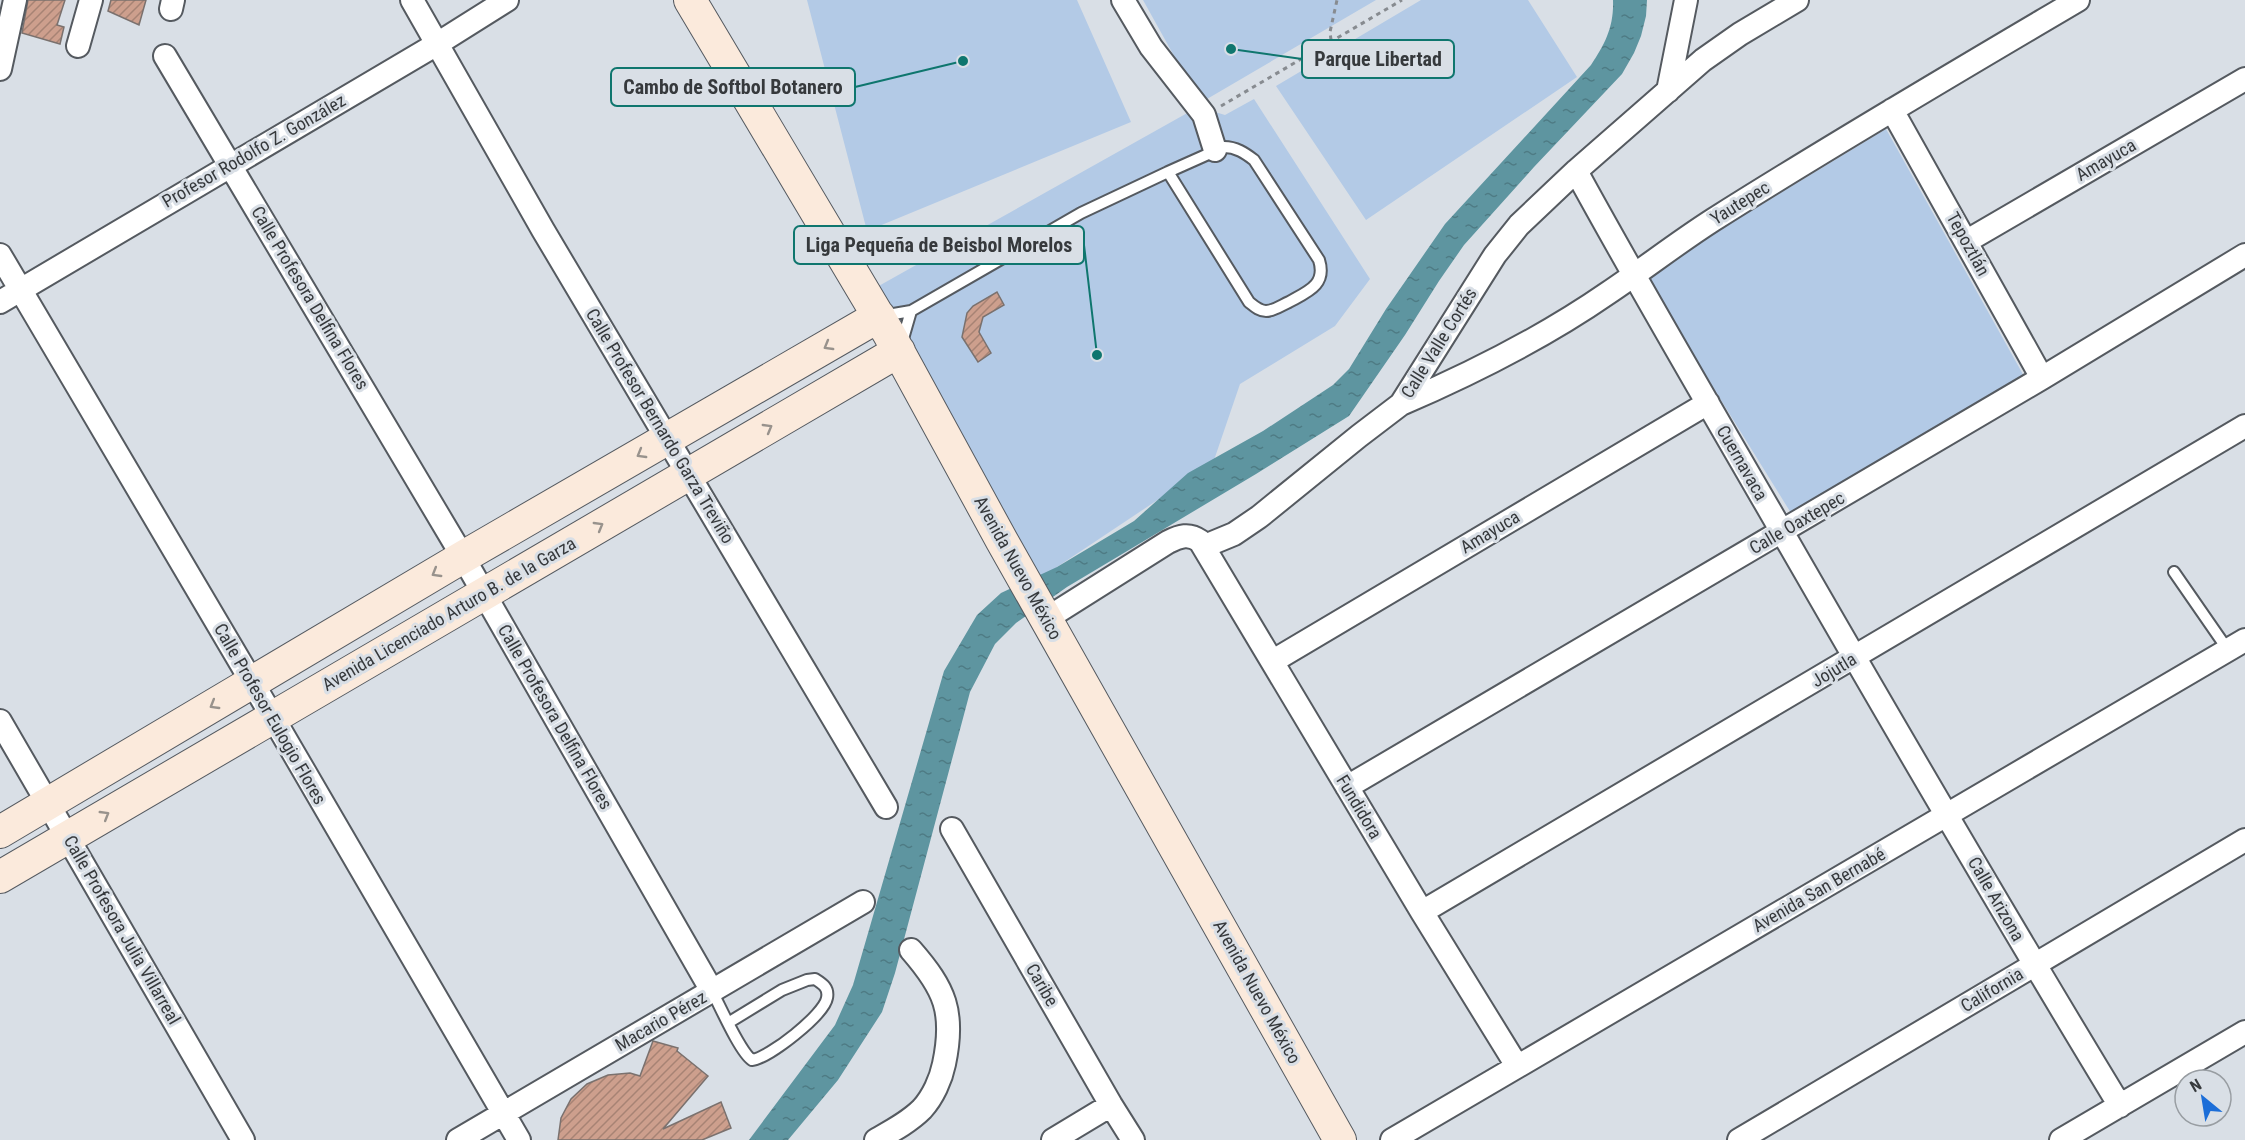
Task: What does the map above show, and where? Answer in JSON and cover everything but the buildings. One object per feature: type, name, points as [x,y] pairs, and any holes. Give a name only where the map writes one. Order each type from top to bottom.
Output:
[{"type":"street","points":[[0,69],[15,0]]},
{"type":"street","points":[[78,46],[91,0]]},
{"type":"street","name":"Calle Profesor Bernardo Garza Treviño","points":[[412,0],[549,240],[886,807]]},
{"type":"street","name":"Profesor Rodolfo Z. González","points":[[0,302],[437,44],[507,0]]},
{"type":"street","name":"Avenida Nuevo México","points":[[690,0],[879,316],[1022,577],[1340,1140]]},
{"type":"street","points":[[1123,0],[1151,47],[1204,115],[1215,150]]},
{"type":"street","points":[[1668,91],[1686,0]]},
{"type":"street","name":"Calle Valle Cortés","points":[[1205,546],[1234,534],[1259,517],[1350,442],[1401,404],[1495,255],[1519,225],[1576,171],[1703,60],[1740,33],[1797,0]]},
{"type":"street","name":"Yautepec","points":[[1401,404],[1460,379],[1571,317],[1679,242],[1892,110],[2078,0]]},
{"type":"street","name":"Calle Profesora Delfina Flores","points":[[165,56],[463,557],[712,991]]},
{"type":"street","name":"Amayuca","points":[[1967,241],[2245,79]]},
{"type":"street","name":"Tepoztlán","points":[[1892,110],[2042,378]]},
{"type":"street","name":"Cuernavaca","points":[[1576,171],[1633,276],[1947,816]]},
{"type":"street","name":"Calle Profesor Eulogio Flores","points":[[0,255],[519,1140]]},
{"type":"street","name":"Calle Oaxtepec","points":[[1347,787],[2042,378],[2245,255]]},
{"type":"street","points":[[0,832],[463,557],[879,316]]},
{"type":"street","name":"Avenida Licenciado Arturo B. de la Garza","points":[[0,877],[898,351]]},
{"type":"street","name":"Amayuca","points":[[1273,661],[1708,403]]},
{"type":"street","name":"Jojutla","points":[[1422,912],[2245,426]]},
{"type":"street","points":[[1044,616],[1177,537],[1194,537],[1205,546]]},
{"type":"street","name":"Fundidora","points":[[1205,546],[1347,787],[1517,1066]]},
{"type":"street","name":"Avenida San Bernabé","points":[[1392,1140],[2236,645]]},
{"type":"street","name":"Calle Profesora Julia Villarreal","points":[[0,721],[243,1140]]},
{"type":"street","name":"Calle Arizona","points":[[1947,816],[2120,1106]]},
{"type":"street","name":"Caribe","points":[[952,829],[1133,1140]]},
{"type":"street","name":"California","points":[[1739,1140],[2245,840]]},
{"type":"street","name":"Macario Pérez","points":[[458,1140],[863,902]]},
{"type":"street","points":[[876,1140],[900,1126],[924,1107],[940,1078],[950,1038],[948,1011],[943,997],[930,974],[911,951]]},
{"type":"street","points":[[2061,1140],[2095,1131],[2120,1106],[2245,1032]]},
{"type":"street","points":[[1053,1140],[1111,1105]]},
{"type":"lane","points":[[879,316],[911,311],[1081,213],[1168,172],[1215,150],[1230,147],[1244,152],[1254,160],[1319,260],[1322,269],[1320,276],[1309,291],[1273,310],[1265,311],[1249,302],[1168,172]]},
{"type":"lane","points":[[898,351],[911,311]]},
{"type":"lane","points":[[2174,572],[2236,645]]},
{"type":"lane","name":"Calle Profesora Delfina Flores","points":[[712,991],[728,1023],[746,1056],[752,1060],[760,1058],[794,1034],[825,1006],[827,997],[825,986],[815,980],[795,984],[728,1023]]},
{"type":"path","points":[[1330,40],[1337,0]]},
{"type":"path","points":[[1215,108],[1402,0]]},
{"type":"shaded area","points":[[807,0],[1077,0],[1131,122],[867,231]]},
{"type":"shaded area","points":[[1143,0],[1376,0],[1207,99],[1183,72]]},
{"type":"shaded area","points":[[1421,0],[1528,0],[1577,77],[1366,220],[1276,86]]},
{"type":"shaded area","points":[[1254,99],[1370,279],[1335,326],[1240,384],[1213,463],[1057,567],[1042,581],[868,292],[1198,107],[1225,115]]},
{"type":"shaded area","points":[[1886,129],[2025,378],[1791,513],[1644,276]]},
{"type":"water","points":[[1613,0],[1647,0],[1641,36],[1622,74],[1464,245],[1349,416],[1067,587],[1016,623],[995,644],[970,692],[895,973],[882,1012],[838,1080],[788,1140],[749,1140],[835,1025],[853,985],[944,671],[977,615],[1001,593],[1057,567],[1134,521],[1188,473],[1263,431],[1333,385],[1349,369],[1386,309],[1445,224],[1591,65],[1608,35]]},
{"type":"place","name":"Parque Libertad","points":[[1231,49]]},
{"type":"place","name":"Cambo de Softbol Botanero","points":[[963,61]]},
{"type":"place","name":"Liga Pequeña de Beisbol Morelos","points":[[1097,355]]}]
